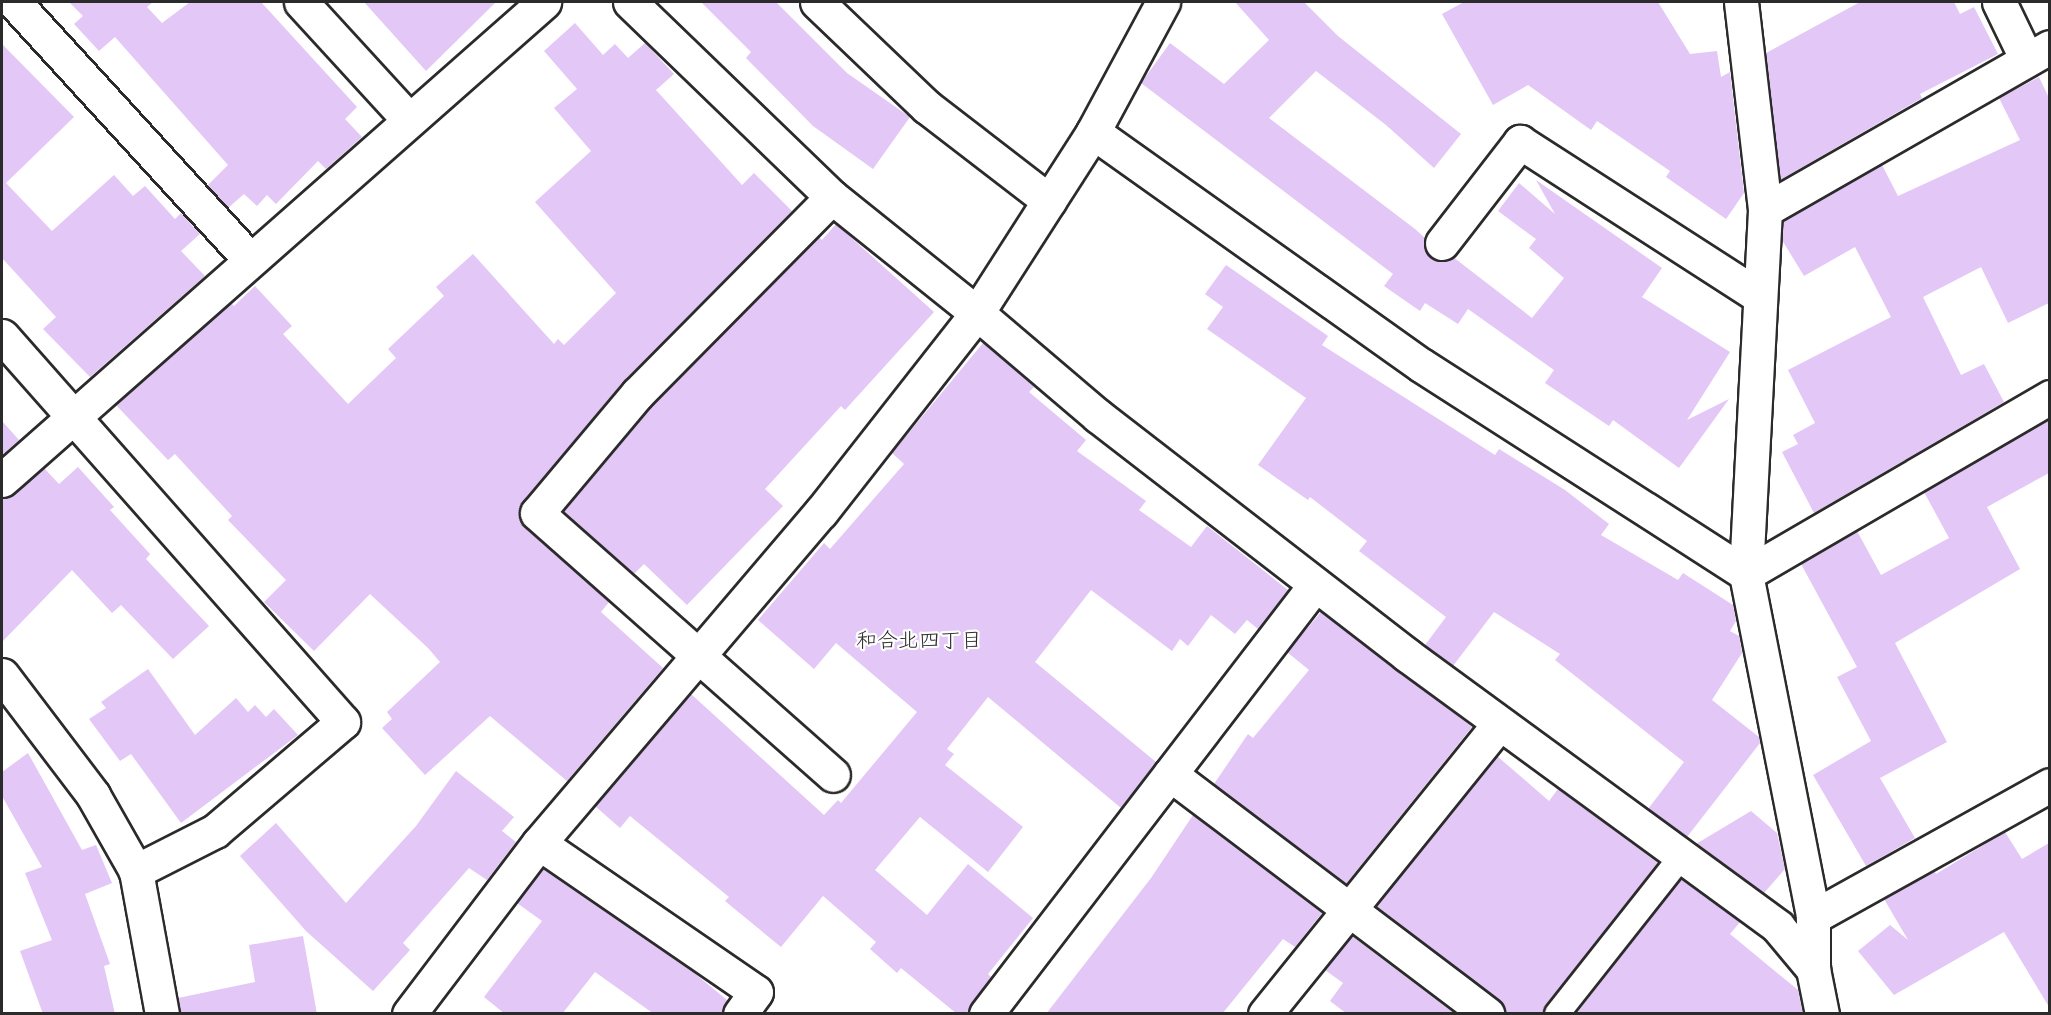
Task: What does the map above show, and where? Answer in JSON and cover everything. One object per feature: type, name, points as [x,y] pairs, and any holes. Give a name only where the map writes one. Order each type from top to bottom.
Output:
[{"type":"street","points":[[14,2],[250,260]]},
{"type":"street","points":[[301,2],[409,120]]},
{"type":"street","points":[[2,480],[70,417],[544,2]]},
{"type":"street","points":[[630,2],[831,197],[977,313],[1098,416],[1315,585],[1499,724],[1778,927],[1814,969]]},
{"type":"street","points":[[817,2],[927,107],[1049,201]]},
{"type":"street","points":[[408,1014],[539,843],[821,512],[977,313],[1093,132],[1163,2]]},
{"type":"street","points":[[1741,2],[1765,210],[1746,574],[1813,917],[1814,969],[1822,1014]]},
{"type":"street","points":[[1765,210],[2038,54],[1999,2]]},
{"type":"street","points":[[1093,132],[1420,365],[1746,574]]},
{"type":"street","points":[[1442,243],[1520,142],[1759,296]]},
{"type":"street","points":[[831,197],[637,394],[537,513],[833,775]]},
{"type":"street","points":[[2,336],[70,417],[344,722],[215,831],[136,871]]},
{"type":"street","points":[[1746,574],[2049,397]]},
{"type":"street","points":[[986,1014],[1315,585]]},
{"type":"street","points":[[2,675],[93,795],[136,871],[162,1014]]},
{"type":"street","points":[[1265,1014],[1499,724]]},
{"type":"street","points":[[1170,774],[1351,907],[1487,1014]]},
{"type":"street","points":[[1813,917],[2049,785]]},
{"type":"street","points":[[539,843],[756,992],[740,1014]]},
{"type":"lane","points":[[1557,1014],[1681,857]]},
{"type":"building","points":[[69,2],[153,2],[147,7],[162,23],[190,2],[261,2],[357,107],[345,119],[362,137],[326,169],[318,161],[276,204],[267,195],[257,206],[244,194],[228,208],[207,186],[228,165],[115,37],[99,51],[74,24],[83,16]]},
{"type":"building","points":[[364,2],[496,2],[426,71]]},
{"type":"building","points":[[701,2],[776,2],[847,73],[910,117],[873,169],[813,126],[746,58],[751,52]]},
{"type":"building","points":[[1235,2],[1304,2],[1338,36],[1461,134],[1434,168],[1386,125],[1316,71],[1269,118],[1415,229],[1425,238],[1425,250],[1431,258],[1440,262],[1453,257],[1532,318],[1564,278],[1529,248],[1536,239],[1498,211],[1519,183],[1555,214],[1536,180],[1662,268],[1642,297],[1730,352],[1687,420],[1729,399],[1679,468],[1613,420],[1609,426],[1545,383],[1554,370],[1468,309],[1458,324],[1425,303],[1420,311],[1384,286],[1393,274],[1141,83],[1170,43],[1224,84],[1269,40]]},
{"type":"building","points":[[1464,2],[1658,2],[1690,54],[1717,51],[1721,77],[1730,72],[1744,193],[1726,219],[1666,177],[1670,171],[1597,121],[1591,130],[1528,85],[1493,105],[1442,14]]},
{"type":"building","points":[[1860,2],[1954,2],[1960,14],[1974,7],[1998,54],[1920,94],[1922,98],[1780,180],[1766,53]]},
{"type":"building","points":[[575,23],[603,55],[615,44],[628,58],[645,43],[674,74],[656,90],[742,185],[754,173],[792,211],[624,381],[519,509],[525,527],[609,602],[601,612],[663,668],[567,781],[490,716],[425,775],[382,728],[392,719],[387,712],[440,662],[370,594],[314,651],[264,602],[286,580],[228,520],[232,516],[175,454],[168,460],[116,405],[231,303],[234,306],[255,286],[292,326],[283,334],[348,404],[396,358],[388,349],[444,296],[436,287],[473,254],[554,344],[558,339],[564,345],[616,293],[535,202],[591,151],[554,108],[577,89],[544,51]]},
{"type":"building","points":[[2,44],[74,117],[6,183],[52,231],[114,175],[133,196],[145,186],[175,219],[181,213],[200,234],[181,251],[205,276],[90,377],[43,329],[56,317],[2,258]]},
{"type":"building","points":[[2039,77],[2049,98],[2049,303],[2008,323],[1981,267],[1923,297],[1961,375],[1984,364],[2004,402],[1814,513],[1782,452],[1798,444],[1793,435],[1815,423],[1788,370],[1891,317],[1855,247],[1804,276],[1782,240],[1783,221],[1882,165],[1898,196],[2020,140],[1999,98]]},
{"type":"building","points":[[836,224],[934,312],[845,410],[841,406],[765,489],[783,506],[687,605],[644,564],[634,574],[563,511],[651,407],[819,237],[822,240]]},
{"type":"building","points":[[1226,265],[1328,336],[1322,345],[1495,455],[1499,449],[1565,490],[1609,524],[1601,535],[1678,580],[1683,573],[1733,605],[1736,621],[1730,631],[1739,636],[1742,653],[1712,700],[1759,737],[1760,743],[1687,837],[1648,809],[1684,762],[1555,660],[1560,654],[1494,612],[1453,666],[1425,645],[1446,617],[1359,551],[1367,541],[1310,497],[1308,500],[1258,465],[1306,398],[1207,329],[1223,307],[1205,294]]},
{"type":"building","points":[[983,343],[1034,387],[1029,392],[1086,440],[1077,451],[1146,501],[1139,510],[1191,547],[1207,526],[1288,590],[1258,629],[1247,620],[1235,634],[1211,615],[1188,646],[1180,639],[1172,651],[1091,590],[1035,662],[1156,762],[1121,808],[988,697],[947,749],[954,754],[945,765],[1023,827],[988,872],[920,817],[875,870],[927,915],[968,864],[1033,918],[988,974],[991,977],[966,1014],[957,1014],[901,968],[897,973],[870,949],[876,942],[823,896],[781,947],[725,901],[729,897],[630,816],[620,828],[595,806],[691,694],[824,815],[838,800],[841,803],[917,712],[836,643],[814,669],[758,620],[824,543],[830,549],[904,464],[892,453]]},
{"type":"building","points":[[2049,419],[2049,473],[1987,507],[2020,569],[1895,643],[1947,742],[1880,778],[1915,838],[1866,866],[1813,775],[1871,741],[1837,677],[1857,667],[1801,564],[1857,531],[1881,575],[1949,538],[1924,492]]},
{"type":"building","points":[[2,421],[19,440],[2,455]]},
{"type":"building","points":[[78,467],[114,507],[110,510],[150,554],[146,559],[209,626],[173,659],[121,605],[112,613],[72,570],[2,642],[2,498],[14,494],[44,468],[59,484]]},
{"type":"building","points":[[1321,612],[1472,727],[1346,884],[1214,784],[1248,734],[1253,738],[1309,670],[1287,652]]},
{"type":"building","points":[[148,669],[195,735],[236,698],[248,712],[255,705],[266,717],[274,709],[298,735],[181,823],[131,754],[120,761],[89,719],[106,708],[101,702]]},
{"type":"building","points":[[28,753],[82,850],[96,845],[112,883],[85,894],[110,964],[104,966],[115,1014],[43,1014],[20,951],[52,940],[25,873],[42,867],[2,796],[2,772]]},
{"type":"building","points":[[1497,756],[1549,801],[1558,789],[1658,863],[1543,1014],[1505,1014],[1498,999],[1376,906]]},
{"type":"building","points":[[456,771],[514,817],[502,831],[516,842],[487,880],[469,868],[403,943],[410,950],[373,991],[306,931],[240,856],[276,823],[346,903],[416,826]]},
{"type":"building","points":[[1751,811],[1777,833],[1785,869],[1764,893],[1696,844]]},
{"type":"building","points":[[1193,815],[1322,913],[1295,947],[1283,939],[1222,1014],[1046,1014],[1151,878]]},
{"type":"building","points":[[2005,832],[2022,859],[2049,843],[2049,1007],[2004,932],[1894,995],[1858,951],[1890,925],[1908,940],[1884,899],[1934,871],[1936,874]]},
{"type":"building","points":[[543,869],[693,972],[727,1000],[722,1014],[654,1014],[595,972],[562,1014],[505,1014],[484,997],[542,921],[517,903]]},
{"type":"building","points":[[1681,879],[1740,922],[1730,934],[1798,990],[1803,1014],[1576,1014]]},
{"type":"building","points":[[303,936],[317,1014],[180,1014],[178,998],[255,982],[249,945]]},
{"type":"building","points":[[1352,936],[1455,1014],[1347,1014],[1330,1001],[1343,983],[1325,970]]},
{"type":"district","name":"和合北四丁目","points":[[919,641]]}]
